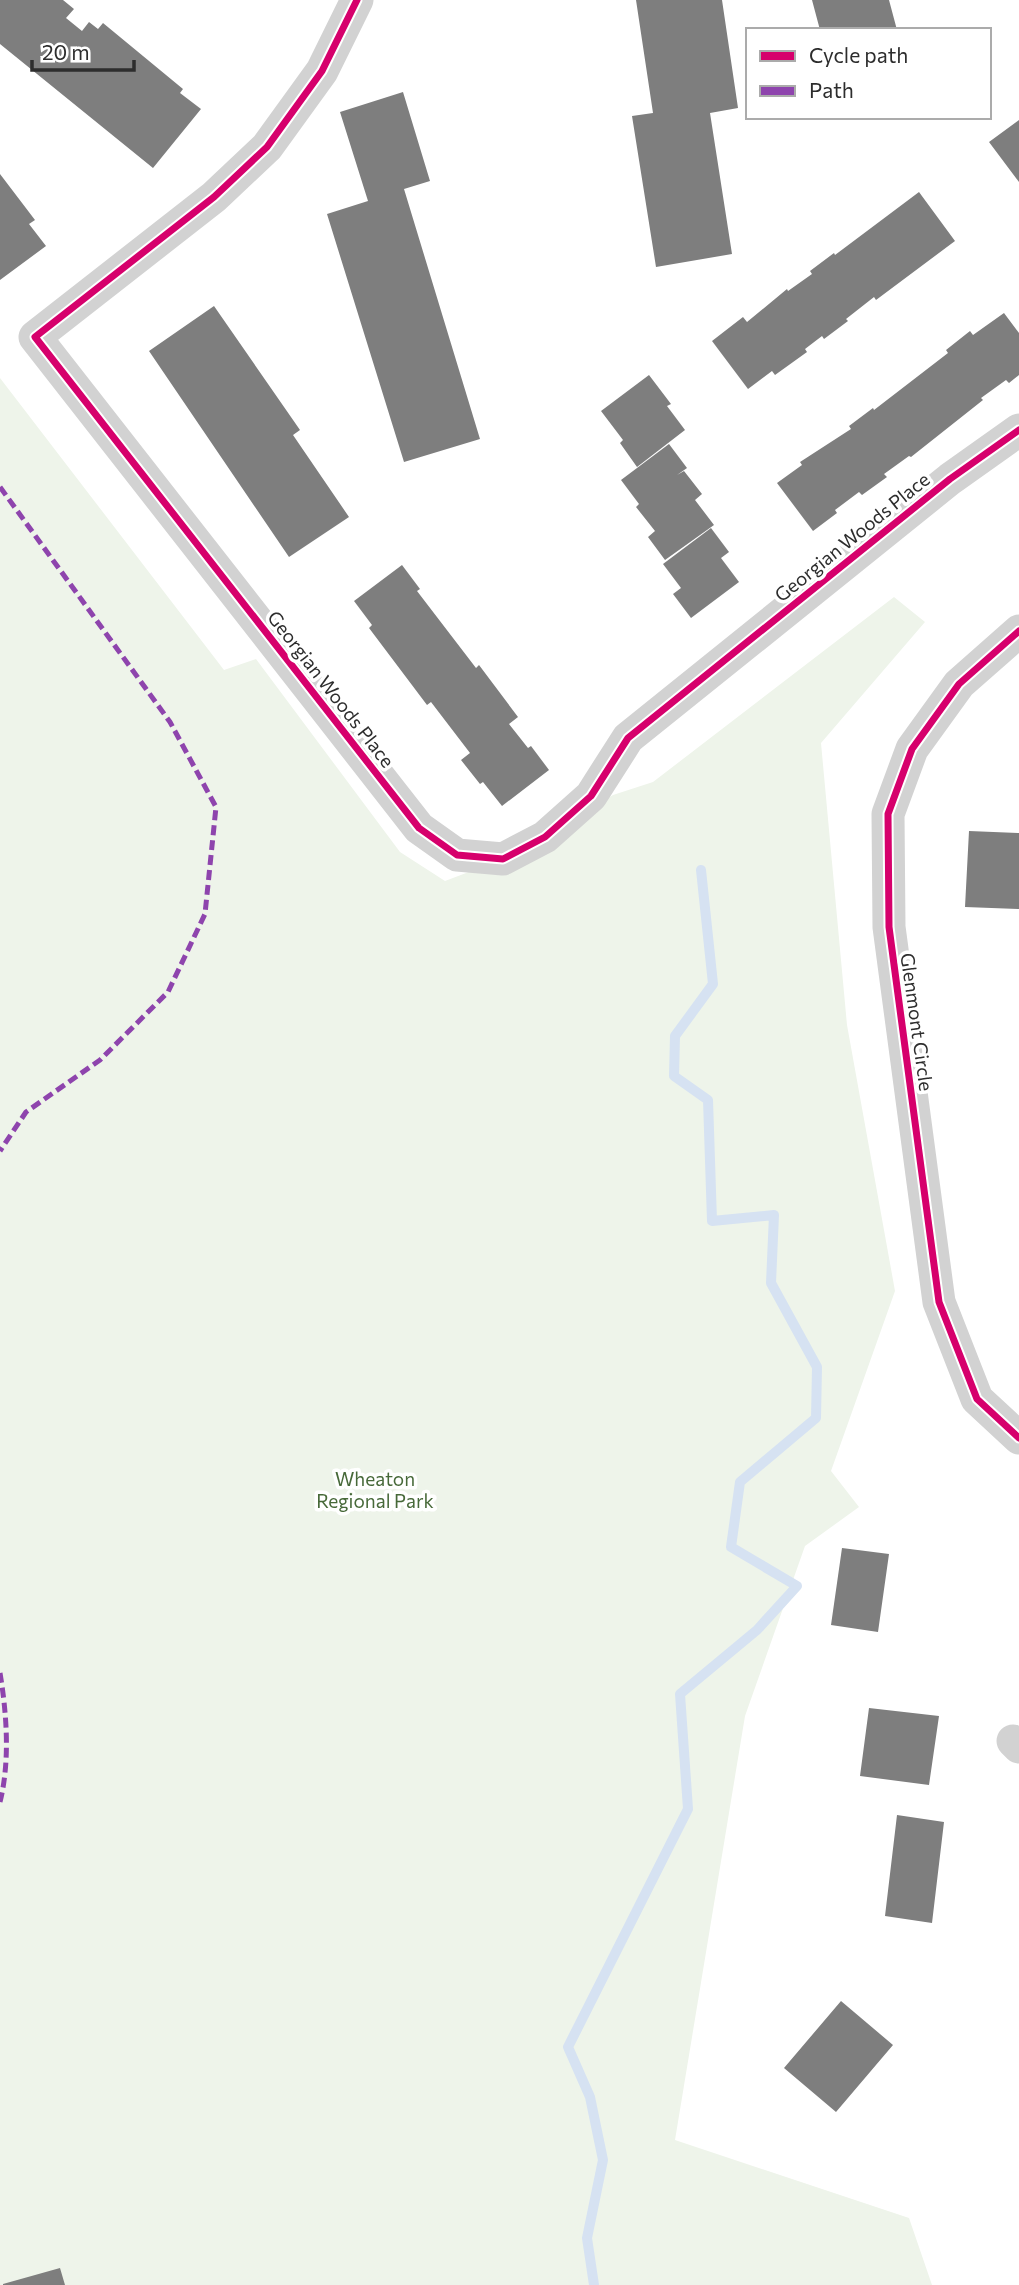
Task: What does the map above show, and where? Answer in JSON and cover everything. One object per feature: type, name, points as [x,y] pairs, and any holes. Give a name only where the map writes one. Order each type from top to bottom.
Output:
[{"type":"street","name":"Georgian Woods Place","points":[[356,0],[322,71],[267,147],[214,197],[35,337],[419,828],[457,855],[503,859],[545,836],[591,796],[628,738],[950,479],[1019,430]]},
{"type":"street","name":"Glenmont Circle","points":[[1019,631],[959,684],[912,749],[888,814],[889,927],[939,1302],[977,1399],[1019,1438]]},
{"type":"green space","name":"Wheaton Regional Park","points":[[0,378],[224,670],[256,659],[400,852],[445,881],[503,859],[613,795],[653,782],[894,597],[925,622],[821,743],[847,1025],[895,1291],[831,1471],[859,1507],[805,1546],[745,1716],[675,2140],[909,2218],[932,2285],[0,2285]]},
{"type":"building","points":[[0,0],[63,0],[74,9],[66,18],[82,31],[89,22],[98,29],[103,23],[183,89],[180,93],[201,109],[153,168],[0,44]]},
{"type":"building","points":[[636,0],[722,0],[738,108],[710,113],[732,254],[656,267],[632,116],[653,113]]},
{"type":"building","points":[[812,0],[889,0],[896,28],[819,28]]},
{"type":"building","points":[[403,92],[430,181],[404,189],[480,439],[404,462],[327,214],[368,201],[340,112]]},
{"type":"building","points":[[1019,120],[1019,182],[989,142]]},
{"type":"building","points":[[0,174],[35,220],[29,224],[46,246],[0,280]]},
{"type":"building","points":[[919,192],[955,241],[876,300],[874,297],[846,319],[848,321],[824,339],[822,336],[805,349],[807,352],[775,375],[772,371],[748,389],[712,341],[743,317],[747,322],[787,289],[788,291],[812,274],[810,271]]},
{"type":"building","points":[[214,306],[300,430],[293,435],[349,517],[289,557],[149,351]]},
{"type":"building","points":[[1004,313],[1019,333],[1019,375],[1009,383],[1006,380],[981,398],[983,400],[911,457],[884,474],[887,477],[862,495],[859,492],[813,531],[777,483],[802,465],[800,462],[851,429],[849,426],[948,353],[946,350],[970,331],[973,335]]},
{"type":"building","points":[[649,375],[671,404],[667,406],[685,430],[637,467],[620,443],[623,440],[601,411]]},
{"type":"building","points":[[669,444],[687,468],[677,475],[684,471],[702,494],[695,500],[714,525],[665,560],[648,537],[655,531],[636,507],[639,504],[621,480]]},
{"type":"building","points":[[711,528],[729,552],[721,558],[739,582],[691,618],[673,594],[681,588],[663,564]]},
{"type":"building","points":[[402,565],[420,589],[417,591],[476,668],[479,665],[518,717],[509,724],[528,748],[531,746],[549,770],[502,806],[461,760],[470,753],[431,702],[427,705],[369,628],[372,625],[354,601]]},
{"type":"building","points":[[969,831],[1019,833],[1019,909],[965,907]]},
{"type":"building","points":[[842,1548],[889,1554],[878,1632],[831,1625]]},
{"type":"building","points":[[869,1708],[939,1716],[929,1785],[860,1776]]},
{"type":"building","points":[[897,1815],[944,1822],[932,1923],[885,1916]]},
{"type":"building","points":[[841,2001],[893,2045],[836,2112],[784,2068]]},
{"type":"building","points":[[60,2268],[65,2285],[3,2285],[3,2284]]},
{"type":"waterway","points":[[594,2285],[587,2238],[603,2160],[590,2097],[568,2047],[688,1809],[680,1694],[757,1630],[797,1586],[731,1547],[740,1482],[816,1418],[817,1367],[771,1283],[774,1215],[712,1221],[708,1100],[674,1076],[675,1036],[713,984],[701,870]]},
{"type":"marked path","points":[[0,487],[170,722],[216,807],[205,914],[168,992],[100,1060],[26,1112],[0,1151]]},
{"type":"marked path","points":[[0,1673],[6,1738],[0,1802]]},
{"type":"cycle path","points":[[357,0],[322,71],[267,147],[214,197],[35,337],[419,828],[457,855],[503,859],[545,837],[591,796],[628,738],[950,479],[1019,430]]},
{"type":"cycle path","points":[[1019,631],[959,684],[912,749],[888,814],[889,927],[939,1302],[977,1399],[1019,1438]]}]
